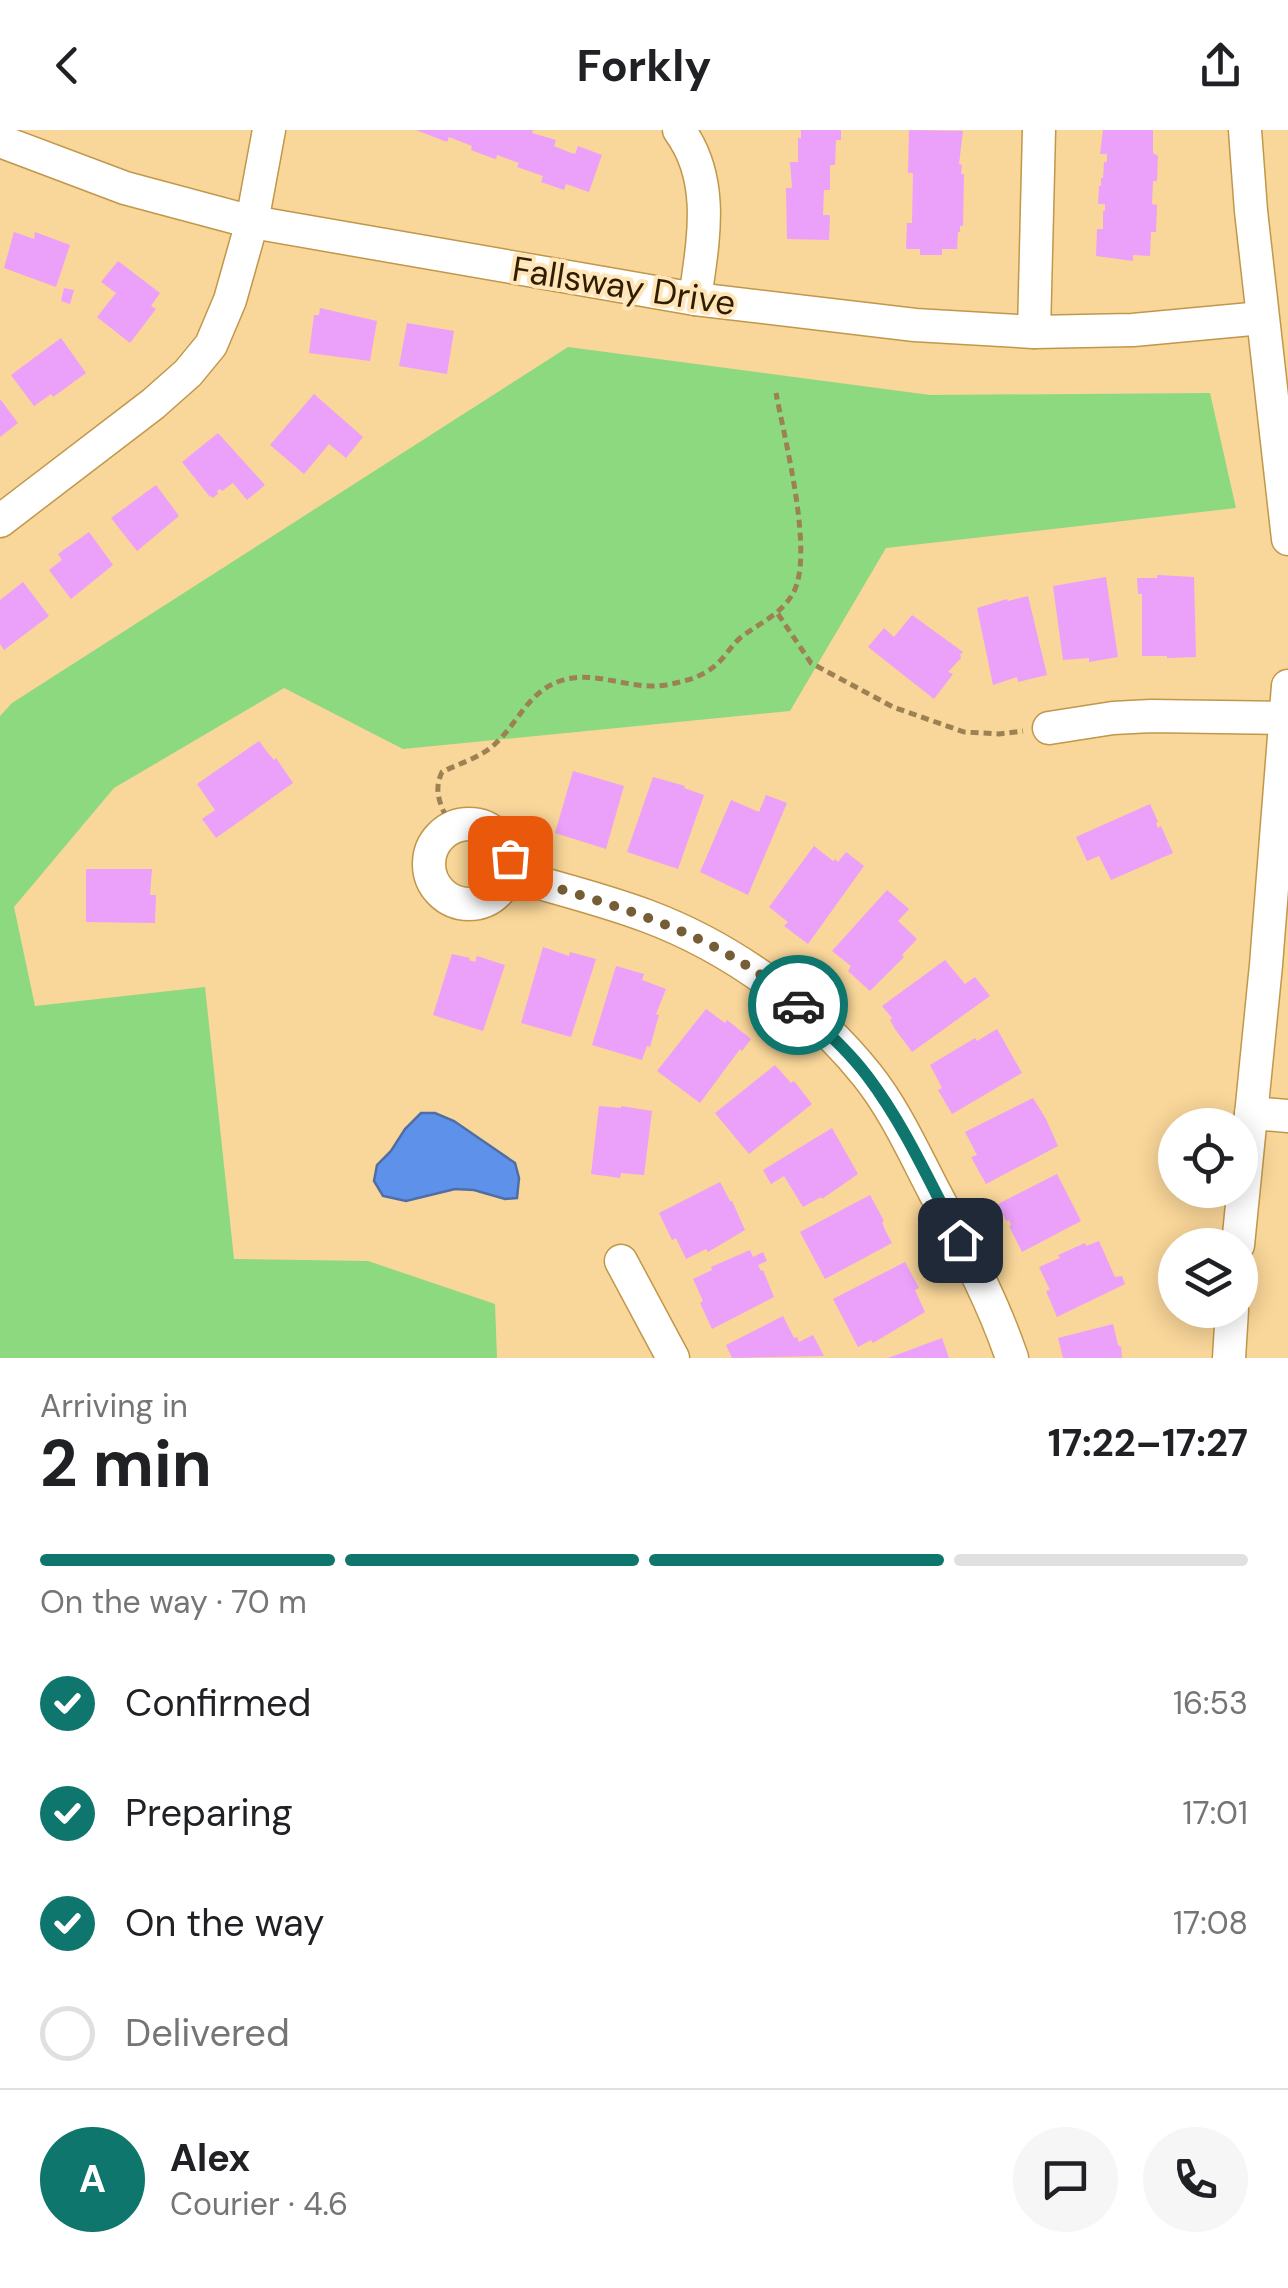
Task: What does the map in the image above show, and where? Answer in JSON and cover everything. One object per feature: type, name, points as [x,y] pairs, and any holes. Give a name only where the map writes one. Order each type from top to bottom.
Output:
[{"type":"street","points":[[0,521],[153,404],[188,373],[211,345],[230,300],[252,222],[269,130]]},
{"type":"street","points":[[679,130],[692,148],[702,180],[705,226],[695,299]]},
{"type":"street","points":[[1034,332],[1039,130]]},
{"type":"street","points":[[1244,130],[1288,540]]},
{"type":"street","name":"Fallsway Drive","points":[[0,141],[125,188],[252,222],[695,299],[915,326],[1034,332],[1133,330],[1262,318]]},
{"type":"street","points":[[1049,728],[1287,702],[1252,1108]]},
{"type":"street","points":[[471,824],[492,830],[503,841],[510,858],[509,874],[490,898],[476,904],[456,902],[442,893],[432,879],[432,850],[440,836],[452,828],[471,824]]},
{"type":"street","points":[[509,874],[648,916],[689,936],[747,966],[791,999],[834,1039],[867,1076],[894,1116],[998,1314],[1012,1358]]},
{"type":"street","points":[[1258,1114],[1288,1116]]},
{"type":"street","points":[[622,1261],[673,1358]]},
{"type":"street","points":[[1229,1358],[1231,1328]]},
{"type":"path","points":[[452,828],[438,800],[436,784],[442,772],[491,748],[534,696],[557,682],[576,677],[656,687],[687,681],[705,674],[736,641],[778,614],[794,592],[800,572],[798,514],[776,392]]},
{"type":"path","points":[[778,614],[811,663],[893,707],[964,732],[999,734],[1049,728]]},
{"type":"green space","points":[[568,347],[930,395],[1210,393],[1236,508],[886,548],[790,711],[403,749],[284,688],[114,788],[14,907],[35,1006],[205,987],[234,1259],[368,1261],[495,1304],[497,1358],[0,1358],[0,716],[12,703]]},
{"type":"water","points":[[421,1113],[435,1113],[454,1121],[515,1163],[519,1178],[517,1198],[455,1189],[406,1201],[383,1196],[374,1181],[377,1165]]},
{"type":"building","points":[[416,130],[533,130],[532,133],[556,140],[554,146],[571,153],[575,154],[578,146],[602,155],[589,192],[566,184],[564,190],[541,182],[543,176],[517,167],[519,163],[497,155],[492,158],[449,137],[447,142]]},
{"type":"building","points":[[801,130],[841,130],[841,140],[836,140],[835,165],[830,165],[830,190],[824,190],[823,215],[830,215],[829,240],[787,239],[786,188],[792,188],[790,162],[798,162]]},
{"type":"building","points":[[909,130],[963,131],[959,164],[964,174],[963,226],[958,232],[957,249],[942,249],[942,255],[920,255],[920,249],[906,249],[907,223],[912,223]]},
{"type":"building","points":[[1103,130],[1153,130],[1153,153],[1158,156],[1152,204],[1157,205],[1150,256],[1133,255],[1133,261],[1096,256],[1097,229],[1103,229],[1105,211],[1105,204],[1098,204],[1107,162],[1107,154],[1100,154]]},
{"type":"building","points":[[14,232],[34,239],[35,232],[70,245],[56,287],[4,268]]},
{"type":"building","points":[[118,261],[160,293],[151,306],[156,309],[130,343],[97,317],[116,293],[101,282]]},
{"type":"building","points":[[64,288],[74,290],[70,304],[61,301]]},
{"type":"building","points":[[320,308],[377,321],[370,361],[309,353],[314,315],[319,315]]},
{"type":"building","points":[[407,323],[454,331],[447,374],[399,366]]},
{"type":"building","points":[[61,338],[86,373],[34,406],[11,375]]},
{"type":"building","points":[[314,394],[363,437],[346,458],[329,444],[304,474],[270,445]]},
{"type":"building","points":[[0,399],[18,423],[0,437]]},
{"type":"building","points":[[218,433],[265,485],[247,500],[233,483],[210,497],[182,462]]},
{"type":"building","points":[[156,485],[179,516],[137,551],[111,518]]},
{"type":"building","points":[[89,532],[113,565],[71,599],[49,570],[62,560],[58,554]]},
{"type":"building","points":[[1106,577],[1118,657],[1089,662],[1089,658],[1063,660],[1053,586]]},
{"type":"building","points":[[1194,577],[1196,657],[1142,656],[1142,594],[1138,594],[1137,578]]},
{"type":"building","points":[[23,582],[49,616],[4,650],[0,644],[0,600]]},
{"type":"building","points":[[1028,596],[1047,675],[1018,682],[1017,677],[993,685],[977,608]]},
{"type":"building","points":[[912,615],[963,652],[948,672],[953,674],[934,699],[868,647],[884,628],[894,637]]},
{"type":"building","points":[[259,741],[293,783],[216,838],[202,819],[215,810],[197,784]]},
{"type":"building","points":[[573,771],[624,786],[606,849],[555,833]]},
{"type":"building","points":[[653,777],[704,795],[678,869],[627,852]]},
{"type":"building","points":[[766,795],[787,803],[748,895],[700,872],[731,800],[759,812]]},
{"type":"building","points":[[1150,804],[1173,853],[1111,880],[1099,856],[1087,861],[1076,837]]},
{"type":"building","points":[[814,846],[833,861],[838,862],[846,852],[864,866],[808,944],[784,926],[788,922],[769,907]]},
{"type":"building","points":[[86,869],[152,869],[150,895],[156,895],[155,923],[86,922]]},
{"type":"building","points":[[887,890],[909,909],[898,921],[917,939],[870,991],[848,971],[851,966],[832,951]]},
{"type":"building","points":[[543,947],[569,956],[570,952],[596,959],[571,1037],[521,1023]]},
{"type":"building","points":[[452,954],[475,962],[477,956],[505,965],[483,1031],[433,1015]]},
{"type":"building","points":[[945,960],[965,984],[975,977],[990,996],[912,1052],[882,1006]]},
{"type":"building","points":[[616,966],[644,974],[642,980],[666,989],[650,1047],[647,1046],[642,1060],[592,1045]]},
{"type":"building","points":[[706,1009],[751,1039],[700,1103],[657,1071]]},
{"type":"building","points":[[997,1029],[1022,1073],[952,1114],[930,1065]]},
{"type":"building","points":[[775,1065],[812,1104],[749,1154],[715,1113]]},
{"type":"building","points":[[1033,1098],[1058,1146],[986,1184],[971,1157],[977,1155],[965,1132]]},
{"type":"building","points":[[599,1106],[652,1111],[644,1175],[621,1173],[620,1178],[591,1174]]},
{"type":"building","points":[[832,1128],[858,1174],[803,1207],[784,1176],[771,1184],[763,1170]]},
{"type":"building","points":[[1057,1174],[1081,1221],[1022,1252],[998,1204]]},
{"type":"building","points":[[720,1182],[745,1230],[708,1252],[706,1249],[686,1259],[659,1213]]},
{"type":"building","points":[[870,1195],[892,1243],[825,1279],[800,1232]]},
{"type":"building","points":[[1099,1241],[1115,1277],[1122,1276],[1125,1284],[1057,1317],[1039,1267],[1085,1243],[1086,1246]]},
{"type":"building","points":[[750,1250],[753,1257],[763,1252],[767,1261],[758,1265],[774,1297],[712,1329],[693,1279]]},
{"type":"building","points":[[905,1262],[919,1288],[915,1290],[925,1312],[873,1343],[871,1340],[858,1347],[833,1299]]},
{"type":"building","points":[[783,1316],[794,1338],[799,1342],[813,1335],[824,1356],[732,1358],[726,1345]]},
{"type":"building","points":[[1113,1324],[1122,1358],[1063,1358],[1058,1338]]},
{"type":"building","points":[[942,1338],[949,1358],[888,1358]]},
{"type":"way so far","points":[[510,858],[509,874],[648,916],[747,966],[798,1005]]},
{"type":"route","points":[[798,1005],[867,1076],[894,1116],[960,1240]]}]
